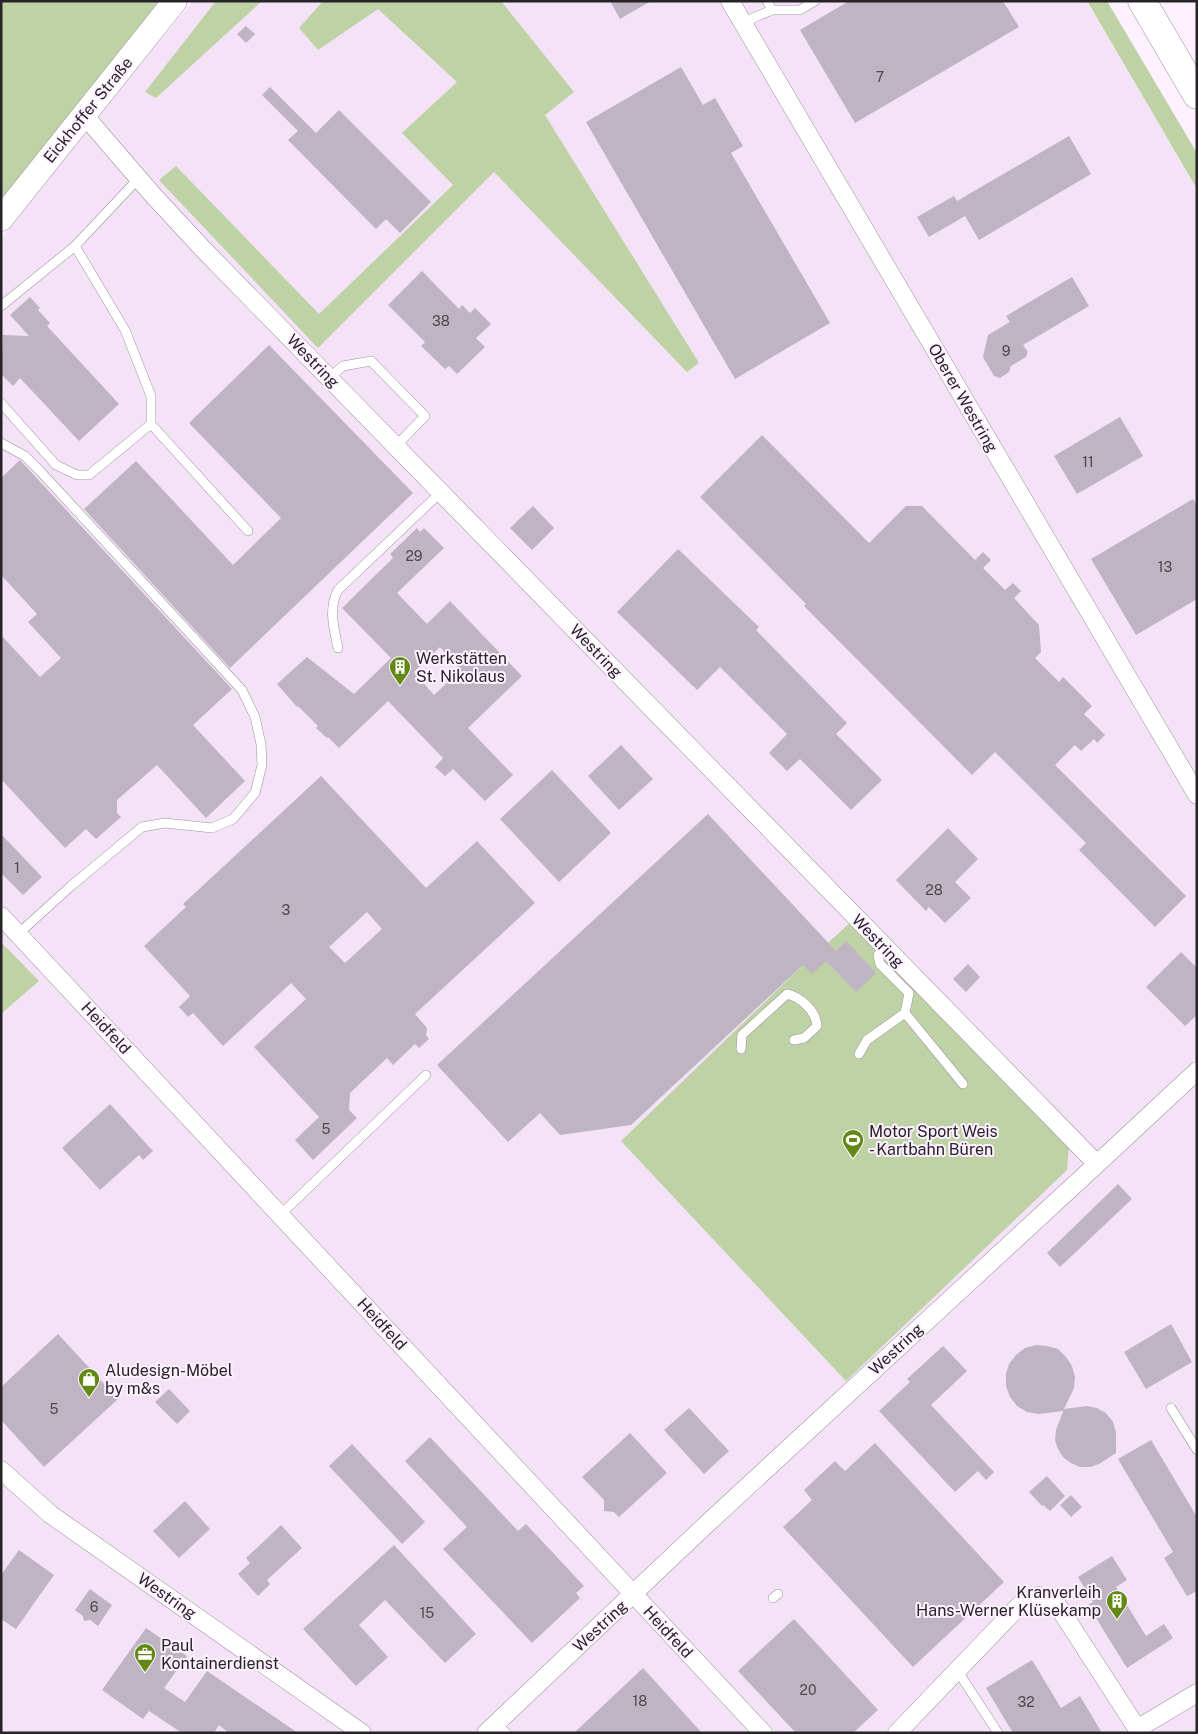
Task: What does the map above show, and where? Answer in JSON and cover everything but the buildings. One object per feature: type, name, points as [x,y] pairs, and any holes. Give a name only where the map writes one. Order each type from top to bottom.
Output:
[{"type":"main road","name":"Eickhoffer Straße","points":[[1,219],[175,1]]},
{"type":"main road","points":[[1142,1],[1197,95]]},
{"type":"street","name":"Oberer Westring","points":[[730,1],[1197,795]]},
{"type":"street","name":"Westring","points":[[84,115],[138,179],[202,248],[1096,1164],[633,1594],[496,1729]]},
{"type":"street","name":"Heidfeld","points":[[1,916],[763,1733]]},
{"type":"street","points":[[1096,1164],[1197,1071]]},
{"type":"street","name":"Westring","points":[[1,1470],[50,1514],[362,1733]]},
{"type":"street","points":[[897,1733],[1020,1605],[1039,1596],[1056,1603],[1139,1731],[1197,1694]]},
{"type":"lane","points":[[767,1],[772,10]]},
{"type":"lane","points":[[743,25],[753,18],[772,10],[800,10],[810,3]]},
{"type":"lane","points":[[1,306],[75,246],[138,179]]},
{"type":"lane","points":[[75,246],[125,330],[150,396],[151,424],[248,531]]},
{"type":"lane","points":[[329,378],[343,366],[371,361],[425,416],[396,446]]},
{"type":"lane","points":[[1,403],[56,465],[77,474],[89,475],[151,424]]},
{"type":"lane","points":[[1,443],[25,456],[40,471],[242,690],[255,717],[261,744],[262,765],[255,793],[233,819],[212,828],[165,823],[142,827],[71,886],[18,934]]},
{"type":"lane","points":[[338,648],[332,606],[338,590],[440,492]]},
{"type":"lane","points":[[859,1054],[867,1040],[904,1013],[909,993],[880,964],[878,954],[885,948]]},
{"type":"lane","points":[[741,1049],[742,1035],[787,994],[798,996],[817,1018],[817,1026],[804,1038],[794,1040]]},
{"type":"lane","points":[[904,1013],[963,1084]]},
{"type":"lane","points":[[280,1215],[426,1075]]},
{"type":"lane","points":[[1171,1408],[1197,1450]]},
{"type":"lane","points":[[957,1670],[998,1733]]},
{"type":"shaded area","points":[[193,1],[1086,1],[1197,189],[1197,1733],[1,1733],[1,239],[108,103]]},
{"type":"green space","points":[[1,1],[159,1],[3,198],[1,195]]},
{"type":"green space","points":[[216,1],[262,1],[156,98],[145,92]]},
{"type":"green space","points":[[323,1],[501,1],[574,92],[545,115],[699,363],[687,372],[494,172],[318,348],[159,180],[176,166],[319,314],[453,185],[402,133],[457,82],[378,9],[318,50],[299,28]]},
{"type":"green space","points":[[1087,1],[1107,1],[1197,153],[1197,189]]},
{"type":"green space","name":"Motor Sport Weis - Kartbahn Büren","points":[[851,922],[1069,1148],[1067,1170],[846,1381],[621,1141],[803,965]]},
{"type":"green space","points":[[1,942],[39,981],[1,1014]]},
{"type":"place","name":"Werkstätten St. Nikolaus","points":[[400,686]]},
{"type":"place","name":"Motor Sport Weis - Kartbahn Büren","points":[[853,1159]]},
{"type":"place","name":"Aludesign-Möbel by m&s","points":[[89,1398]]},
{"type":"place","name":"Kranverleih Hans-Werner Klüsekamp","points":[[1117,1620]]},
{"type":"place","name":"Paul Kontainerdienst","points":[[145,1673]]}]
